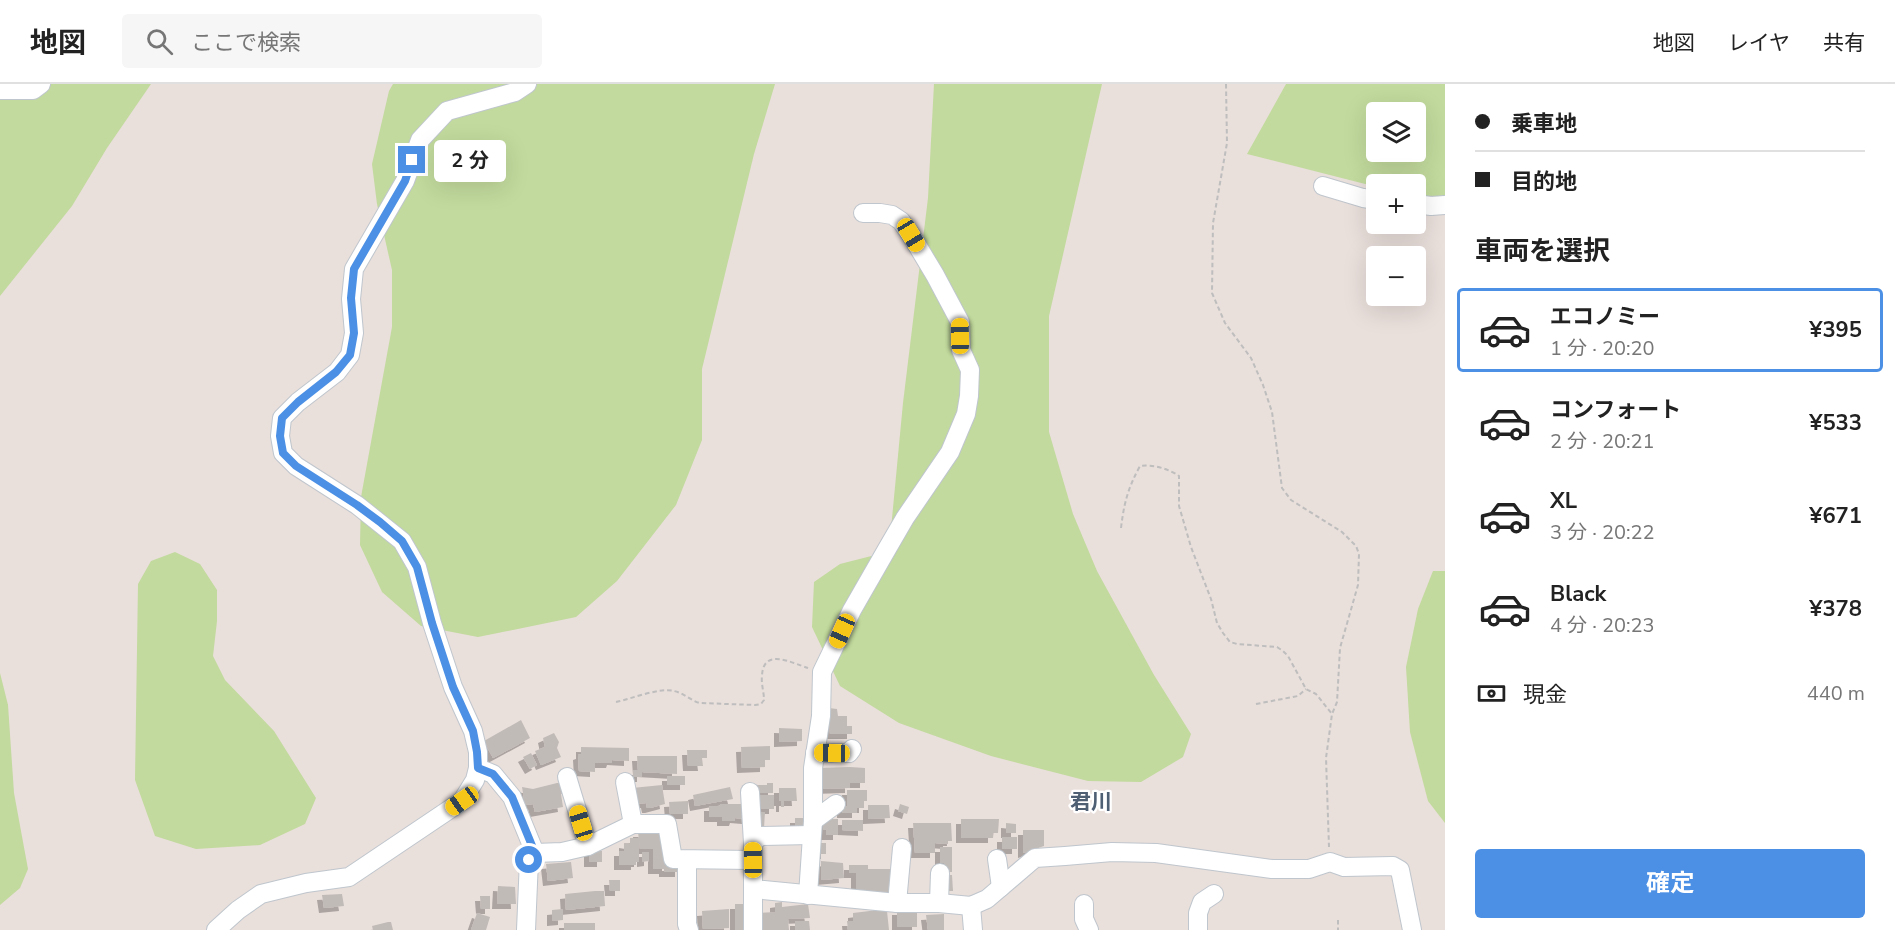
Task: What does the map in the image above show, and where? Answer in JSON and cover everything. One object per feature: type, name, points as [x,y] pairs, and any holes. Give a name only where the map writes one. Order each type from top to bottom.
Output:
[{"type":"street","points":[[0,90],[33,90],[41,84]]},
{"type":"street","points":[[216,930],[238,910],[261,894],[306,883],[349,877],[462,801],[475,780],[478,768],[473,731],[453,687],[417,567],[402,541],[357,505],[296,466],[283,453],[280,436],[282,418],[298,402],[336,372],[350,355],[354,333],[351,298],[354,269],[405,181],[420,140],[447,111],[515,92],[527,84]]},
{"type":"street","points":[[1323,186],[1366,198]]},
{"type":"street","points":[[1426,205],[1445,205]]},
{"type":"street","points":[[808,895],[813,768],[821,716],[822,672],[852,610],[893,539],[950,452],[966,414],[969,396],[970,370],[961,350],[960,322],[935,275],[900,221],[892,215],[863,213]]},
{"type":"street","points":[[815,753],[849,753],[852,749]]},
{"type":"street","points":[[478,768],[493,774],[512,797],[535,853]]},
{"type":"street","points":[[567,777],[588,846]]},
{"type":"street","points":[[625,782],[633,824]]},
{"type":"street","points":[[750,792],[753,930]]},
{"type":"street","points":[[753,851],[760,836],[812,828],[836,804]]},
{"type":"street","points":[[526,930],[529,860],[535,853],[562,852],[588,846],[633,824],[666,824],[673,859],[687,860],[753,851]]},
{"type":"street","points":[[897,903],[902,848]]},
{"type":"street","points":[[753,889],[897,903],[971,906],[987,898],[1035,858],[1112,852],[1156,853],[1272,869],[1309,869],[1330,862],[1344,867],[1393,866],[1400,870],[1412,930]]},
{"type":"street","points":[[996,859],[1001,887]]},
{"type":"street","points":[[687,860],[687,924],[689,930]]},
{"type":"street","points":[[939,903],[940,873]]},
{"type":"street","points":[[1198,930],[1198,914],[1202,902],[1214,894]]},
{"type":"street","points":[[1084,903],[1084,919],[1089,930]]},
{"type":"street","points":[[971,906],[973,930]]},
{"type":"path","points":[[1226,84],[1227,143],[1212,237],[1212,293],[1225,323],[1251,358],[1263,385],[1272,412],[1282,488],[1291,500],[1342,532],[1356,546],[1359,554],[1358,585],[1340,648],[1337,702],[1332,714],[1326,758],[1330,862]]},
{"type":"path","points":[[1121,528],[1124,503],[1130,484],[1140,466],[1146,465],[1171,471],[1179,476],[1179,506],[1217,623],[1223,633],[1230,642],[1277,647],[1283,651],[1306,689],[1316,694],[1332,714]]},
{"type":"path","points":[[616,702],[668,690],[678,692],[700,703],[755,705],[764,700],[761,676],[769,660],[776,658],[822,672]]},
{"type":"path","points":[[1256,704],[1298,696],[1306,689]]},
{"type":"path","points":[[1338,920],[1338,930]]},
{"type":"green space","points":[[0,84],[151,84],[107,148],[72,206],[0,296]]},
{"type":"green space","points":[[393,84],[775,84],[754,154],[702,369],[702,440],[676,505],[617,581],[576,617],[478,637],[421,626],[382,592],[360,545],[361,497],[392,327],[392,270],[377,204],[372,164],[389,91]]},
{"type":"green space","points":[[934,84],[1102,84],[1049,316],[1049,432],[1073,514],[1097,571],[1154,675],[1191,734],[1183,757],[1141,782],[1088,781],[991,756],[899,723],[840,686],[812,627],[814,582],[840,564],[891,551],[903,403],[928,198]]},
{"type":"green space","points":[[1286,84],[1445,84],[1445,205],[1426,200],[1426,174],[1366,174],[1366,184],[1247,154]]},
{"type":"green space","points":[[175,552],[200,564],[217,590],[217,621],[213,656],[225,680],[274,731],[316,798],[305,824],[260,845],[196,849],[155,836],[135,780],[138,584],[151,561]]},
{"type":"green space","points":[[1433,571],[1445,571],[1445,823],[1428,801],[1410,732],[1406,667],[1418,609]]},
{"type":"green space","points":[[0,673],[8,705],[14,793],[28,869],[20,888],[0,905]]},
{"type":"building","points":[[829,708],[837,709],[838,716],[847,716],[847,726],[852,726],[852,734],[830,734]]},
{"type":"building","points":[[521,720],[530,738],[493,758],[484,741]]},
{"type":"building","points":[[779,728],[802,729],[802,741],[779,742]]},
{"type":"building","points":[[554,733],[559,742],[557,748],[561,757],[541,765],[535,751],[545,747],[543,738]]},
{"type":"building","points":[[770,746],[770,760],[765,760],[765,767],[742,768],[741,747]]},
{"type":"building","points":[[581,747],[629,748],[629,761],[612,760],[611,763],[595,763],[595,772],[579,771],[578,755],[581,754]]},
{"type":"building","points":[[687,750],[707,750],[707,758],[702,758],[703,766],[688,766]]},
{"type":"building","points":[[531,753],[537,765],[530,769],[523,757]]},
{"type":"building","points":[[637,756],[677,756],[677,774],[642,772],[642,777],[633,777],[633,770],[638,770]]},
{"type":"building","points":[[818,768],[865,768],[865,783],[850,783],[850,788],[818,789]]},
{"type":"building","points":[[667,776],[685,776],[685,785],[667,785]]},
{"type":"building","points":[[562,783],[563,807],[535,812],[533,804],[525,805],[522,787],[533,789]]},
{"type":"building","points":[[767,783],[773,783],[773,793],[754,793],[754,785],[767,785]]},
{"type":"building","points":[[662,785],[665,804],[647,808],[646,803],[636,804],[632,788]]},
{"type":"building","points":[[730,787],[733,799],[695,806],[693,795]]},
{"type":"building","points":[[779,788],[796,788],[797,801],[784,801],[784,807],[781,807]]},
{"type":"building","points":[[847,790],[867,790],[867,801],[864,801],[864,808],[857,808],[857,813],[842,813],[842,806],[847,806]]},
{"type":"building","points":[[756,795],[774,795],[774,809],[756,809]]},
{"type":"building","points":[[688,801],[688,814],[670,814],[669,802]]},
{"type":"building","points":[[720,804],[746,804],[747,819],[735,818],[734,821],[722,821],[722,817],[709,817],[709,806],[720,806]]},
{"type":"building","points":[[900,804],[909,807],[907,814],[898,811]]},
{"type":"building","points":[[868,805],[889,805],[890,818],[868,819]]},
{"type":"building","points":[[756,812],[765,812],[764,828],[756,827]]},
{"type":"building","points":[[795,818],[806,818],[806,830],[795,830]]},
{"type":"building","points":[[823,819],[838,819],[838,835],[826,835],[826,830],[823,830]]},
{"type":"building","points":[[961,819],[999,819],[998,833],[993,833],[993,838],[961,838]]},
{"type":"building","points":[[842,820],[863,820],[863,831],[842,830]]},
{"type":"building","points":[[913,823],[951,823],[952,841],[948,841],[948,844],[935,843],[935,853],[915,853]]},
{"type":"building","points":[[1006,823],[1016,824],[1016,833],[1006,833]]},
{"type":"building","points":[[1023,830],[1044,830],[1044,846],[1023,853]]},
{"type":"building","points":[[638,832],[662,832],[667,846],[667,866],[680,866],[680,872],[653,869],[653,849],[640,849]]},
{"type":"building","points":[[1002,837],[1017,837],[1017,849],[1002,849]]},
{"type":"building","points":[[630,838],[639,838],[639,862],[636,862],[636,865],[619,865],[619,851],[624,851],[624,843],[630,844]]},
{"type":"building","points":[[816,843],[826,843],[826,854],[816,854]]},
{"type":"building","points":[[940,847],[952,847],[952,872],[944,872],[944,863],[940,863]]},
{"type":"building","points":[[589,851],[602,851],[602,862],[589,862]]},
{"type":"building","points":[[642,852],[649,852],[649,861],[642,862]]},
{"type":"building","points":[[821,861],[843,863],[844,878],[821,880]]},
{"type":"building","points":[[571,862],[573,878],[548,881],[546,864]]},
{"type":"building","points":[[849,865],[868,865],[868,869],[896,869],[896,892],[856,891],[856,873],[849,873]]},
{"type":"building","points":[[948,875],[952,875],[953,891],[948,891]]},
{"type":"building","points":[[609,880],[620,880],[620,891],[610,891]]},
{"type":"building","points":[[498,886],[515,887],[516,904],[497,904]]},
{"type":"building","points":[[604,891],[605,906],[566,910],[565,894]]},
{"type":"building","points":[[342,894],[344,906],[324,908],[322,895]]},
{"type":"building","points":[[480,896],[490,896],[490,909],[481,909]]},
{"type":"building","points":[[782,902],[782,907],[808,904],[810,918],[788,919],[789,930],[759,930],[758,913],[775,912],[775,903]]},
{"type":"building","points":[[735,904],[745,904],[745,930],[735,930]]},
{"type":"building","points":[[563,909],[563,920],[552,921],[552,910]]},
{"type":"building","points":[[729,909],[729,928],[703,929],[702,911]]},
{"type":"building","points":[[897,910],[917,910],[917,927],[897,927]]},
{"type":"building","points":[[887,911],[889,930],[848,930],[847,921],[853,921],[853,913]]},
{"type":"building","points":[[477,913],[490,917],[486,930],[471,930]]},
{"type":"building","points":[[944,914],[944,930],[928,930],[926,915]]},
{"type":"building","points":[[795,921],[809,921],[810,930],[795,930]]},
{"type":"building","points":[[391,922],[393,930],[373,930],[372,926]]},
{"type":"building","points":[[564,923],[595,923],[595,930],[564,930]]},
{"type":"district","name":"君川","points":[[1091,802]]},
{"type":"route","points":[[412,160],[405,181],[354,269],[351,298],[354,333],[350,355],[336,372],[298,402],[282,418],[280,436],[283,453],[296,466],[357,505],[402,541],[417,567],[453,687],[473,731],[478,768],[493,774],[512,797],[535,853],[529,860]]}]
